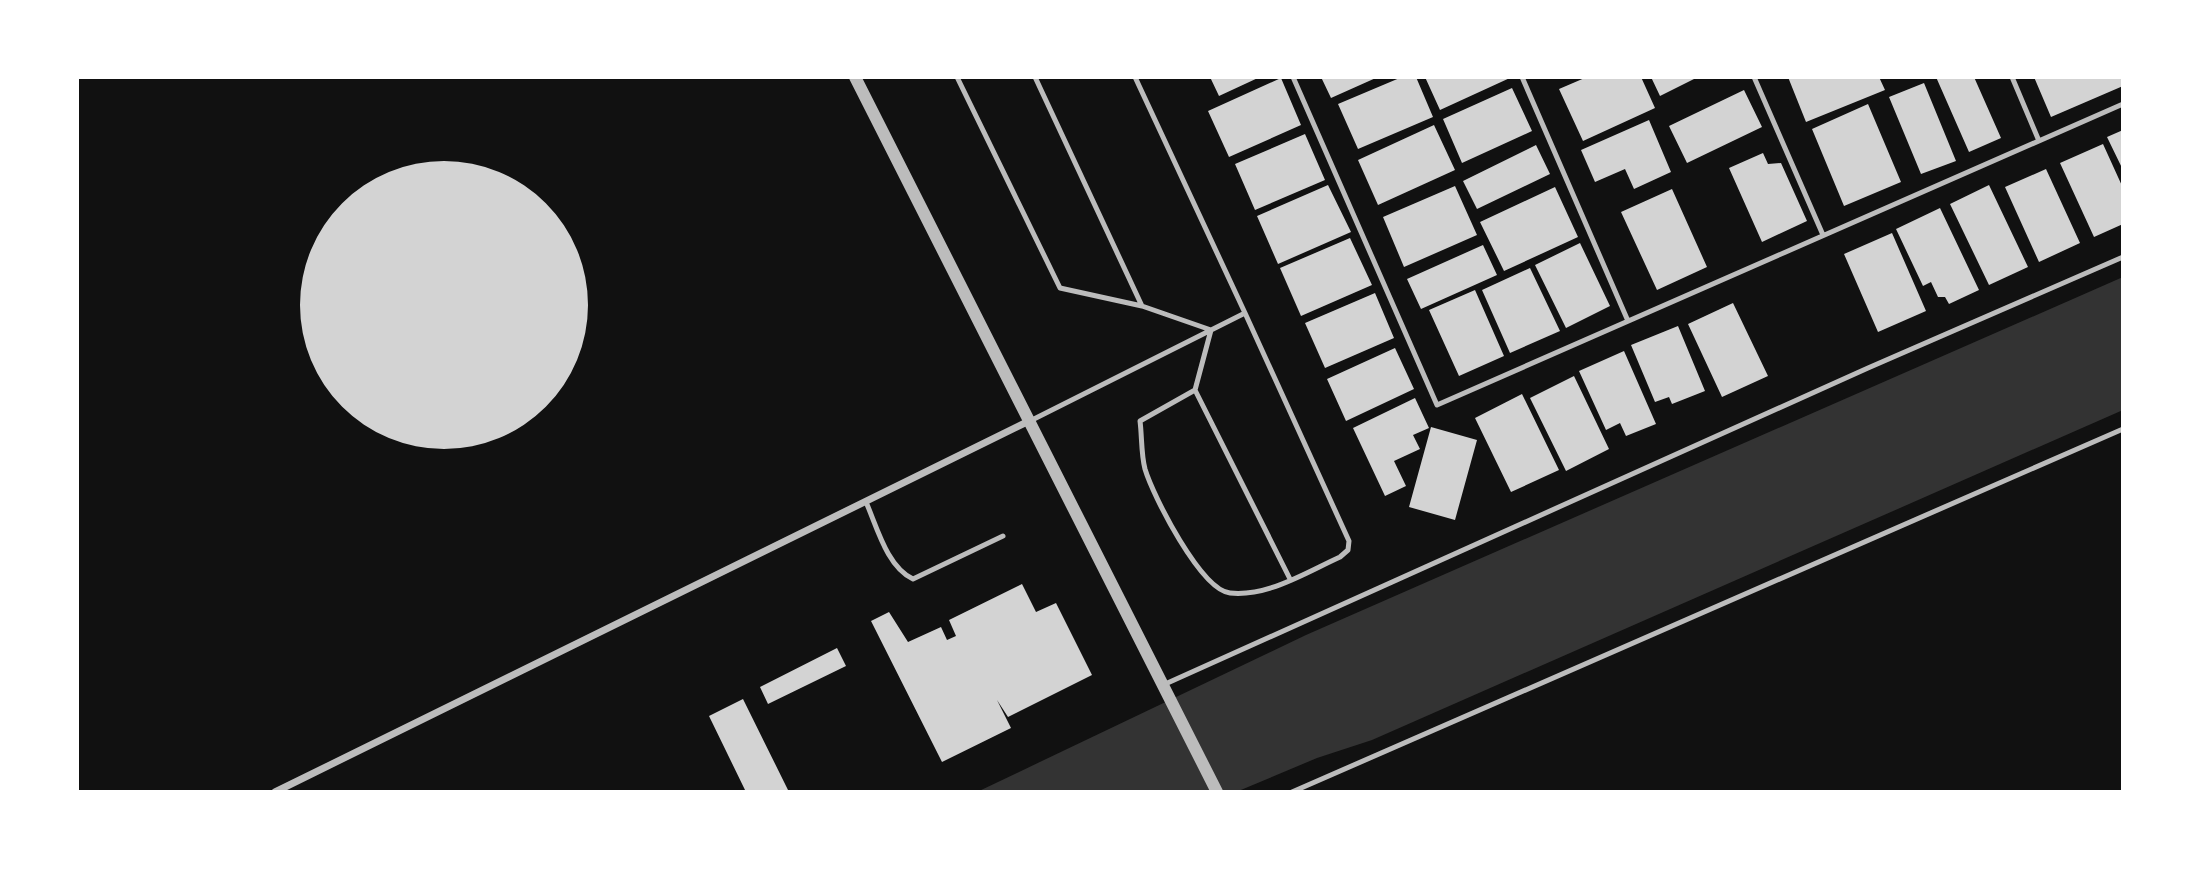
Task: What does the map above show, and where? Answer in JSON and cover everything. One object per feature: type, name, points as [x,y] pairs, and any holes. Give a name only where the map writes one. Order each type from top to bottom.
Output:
[{"type":"street","points":[[855,77],[1217,792]]},
{"type":"street","points":[[275,792],[1029,421]]},
{"type":"lane","points":[[957,77],[1060,288],[1142,306],[1211,330]]},
{"type":"lane","points":[[1035,77],[1142,306]]},
{"type":"lane","points":[[1135,77],[1349,541],[1348,550],[1340,557],[1269,589],[1229,593],[1212,587],[1189,558],[1145,469],[1140,421],[1195,390]]},
{"type":"lane","points":[[1293,77],[1437,405],[2123,104]]},
{"type":"lane","points":[[1522,77],[1628,321]]},
{"type":"lane","points":[[1754,77],[1823,236]]},
{"type":"lane","points":[[2012,77],[2039,141]]},
{"type":"lane","points":[[1163,685],[2123,257]]},
{"type":"lane","points":[[1029,421],[1245,313]]},
{"type":"lane","points":[[1211,330],[1195,390],[1290,579]]},
{"type":"lane","points":[[1292,792],[2123,429]]},
{"type":"lane","points":[[866,502],[895,565],[903,574],[913,579],[1003,536]]},
{"type":"shaded area","points":[[2123,277],[2123,410],[1372,740],[1317,758],[1236,792],[977,792],[1306,635]]},
{"type":"building","points":[[1210,77],[1260,77],[1219,96]]},
{"type":"building","points":[[1321,77],[1378,77],[1331,98]]},
{"type":"building","points":[[1402,77],[1416,77],[1433,117],[1358,149],[1338,104]]},
{"type":"building","points":[[1425,77],[1512,77],[1440,110]]},
{"type":"building","points":[[1587,77],[1641,77],[1655,108],[1583,141],[1559,89]]},
{"type":"building","points":[[1651,77],[1698,77],[1660,96]]},
{"type":"building","points":[[1788,77],[1879,77],[1885,90],[1806,122]]},
{"type":"building","points":[[1936,77],[1974,77],[2001,138],[1969,152]]},
{"type":"building","points":[[2034,77],[2123,77],[2123,86],[2051,117]]},
{"type":"building","points":[[1281,78],[1301,125],[1229,157],[1208,111]]},
{"type":"building","points":[[1924,83],[1956,161],[1921,174],[1889,97]]},
{"type":"building","points":[[1512,88],[1532,131],[1462,163],[1443,119]]},
{"type":"building","points":[[1744,90],[1762,127],[1687,163],[1669,126]]},
{"type":"building","points":[[1868,104],[1901,182],[1844,206],[1812,129]]},
{"type":"building","points":[[1649,120],[1671,172],[1634,189],[1625,169],[1595,182],[1581,150]]},
{"type":"building","points":[[1434,125],[1455,170],[1378,205],[1358,160]]},
{"type":"building","points":[[2123,130],[2123,170],[2107,137]]},
{"type":"building","points":[[1305,134],[1325,180],[1255,210],[1235,164]]},
{"type":"building","points":[[2103,144],[2123,188],[2123,224],[2094,237],[2060,163]]},
{"type":"building","points":[[1536,145],[1550,174],[1477,209],[1463,181]]},
{"type":"building","points":[[1763,153],[1768,164],[1781,163],[1807,221],[1762,242],[1729,168]]},
{"type":"building","points":[[430,161],[458,161],[486,167],[512,178],[536,193],[556,213],[571,237],[582,263],[588,305],[586,333],[571,373],[556,397],[536,417],[512,432],[486,443],[458,449],[430,449],[402,443],[376,432],[352,417],[332,397],[317,373],[306,347],[300,319],[300,291],[306,263],[317,237],[332,213],[352,193],[376,178],[402,167]]},
{"type":"building","points":[[2046,169],[2080,243],[2039,262],[2005,187]]},
{"type":"building","points":[[1328,185],[1351,232],[1278,264],[1257,216]]},
{"type":"building","points":[[1989,185],[2028,267],[1989,285],[1950,204]]},
{"type":"building","points":[[1455,186],[1477,235],[1404,267],[1383,217]]},
{"type":"building","points":[[1555,187],[1578,237],[1504,271],[1480,222]]},
{"type":"building","points":[[1672,189],[1707,267],[1657,290],[1621,212]]},
{"type":"building","points":[[1940,208],[1979,290],[1949,304],[1945,297],[1938,297],[1931,282],[1923,286],[1896,229]]},
{"type":"building","points":[[1892,233],[1926,311],[1878,332],[1844,254]]},
{"type":"building","points":[[1350,238],[1372,285],[1301,316],[1280,268]]},
{"type":"building","points":[[1580,243],[1610,306],[1566,328],[1535,265]]},
{"type":"building","points":[[1483,245],[1497,275],[1421,309],[1407,279]]},
{"type":"building","points":[[1530,268],[1560,331],[1510,353],[1482,290]]},
{"type":"building","points":[[1475,290],[1504,356],[1459,376],[1429,310]]},
{"type":"building","points":[[1375,293],[1394,338],[1325,368],[1305,323]]},
{"type":"building","points":[[1733,303],[1768,376],[1722,397],[1688,324]]},
{"type":"building","points":[[1678,326],[1705,391],[1672,404],[1669,397],[1655,402],[1631,345]]},
{"type":"building","points":[[1395,348],[1414,389],[1346,421],[1327,379]]},
{"type":"building","points":[[1624,351],[1656,424],[1626,436],[1620,423],[1606,430],[1579,371]]},
{"type":"building","points":[[1574,376],[1609,449],[1566,471],[1530,398]]},
{"type":"building","points":[[1522,394],[1559,470],[1511,492],[1475,418]]},
{"type":"building","points":[[1415,398],[1429,428],[1413,435],[1420,449],[1394,461],[1406,486],[1385,496],[1353,428]]},
{"type":"building","points":[[1431,427],[1477,440],[1455,520],[1409,507]]},
{"type":"building","points":[[1022,584],[1036,612],[1056,603],[1092,675],[1008,717],[997,700],[1011,728],[942,762],[871,621],[889,612],[908,642],[941,627],[947,640],[956,636],[949,620]]},
{"type":"building","points":[[837,648],[846,666],[768,704],[760,687]]},
{"type":"building","points":[[743,699],[789,792],[746,792],[709,716]]}]
